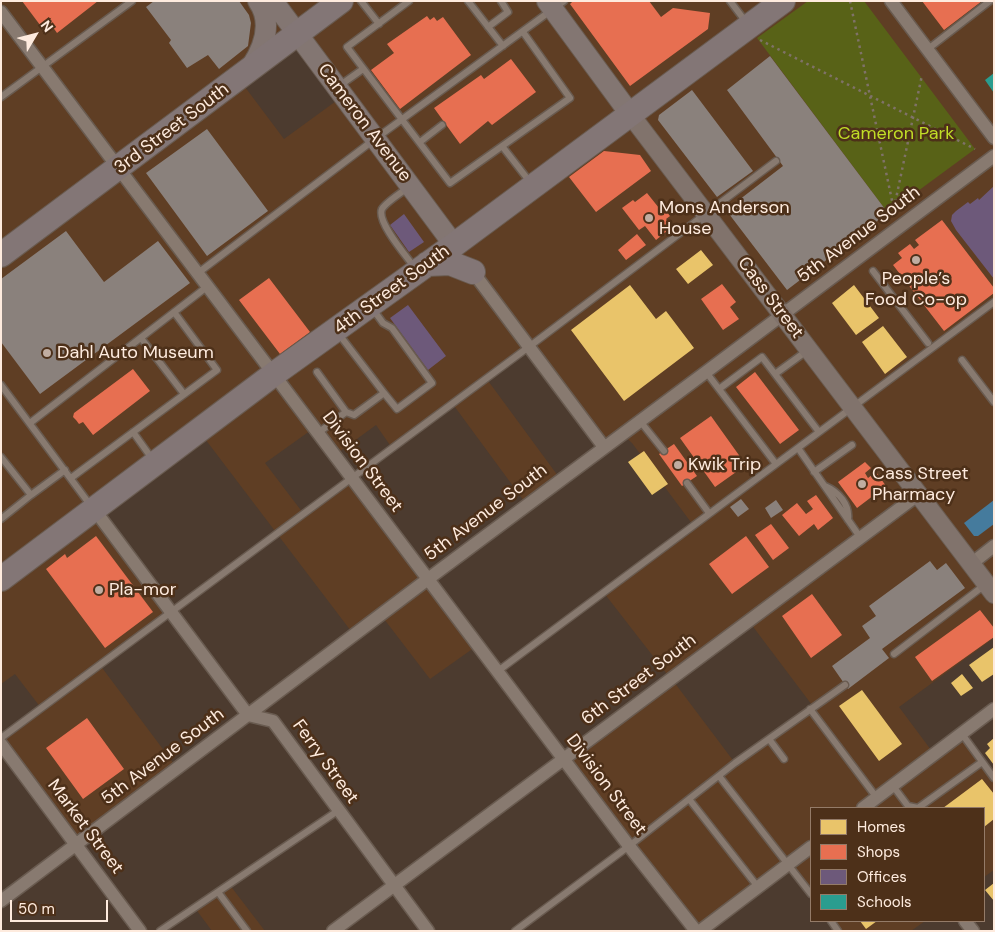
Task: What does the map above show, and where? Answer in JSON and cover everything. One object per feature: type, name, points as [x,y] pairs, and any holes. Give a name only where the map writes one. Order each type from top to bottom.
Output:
[{"type":"highway","name":"3rd Street South","points":[[1,255],[298,35],[341,1]]},
{"type":"highway","name":"4th Street South","points":[[1,579],[274,374],[454,245],[630,114],[753,32],[783,1]]},
{"type":"highway","points":[[422,268],[450,263],[474,272]]},
{"type":"main road","points":[[249,71],[260,53],[265,33],[264,12],[258,1]]},
{"type":"main road","name":"Cameron Avenue","points":[[272,1],[454,245]]},
{"type":"main road","name":"Cass Street","points":[[555,4],[630,114],[990,589]]},
{"type":"street","points":[[891,1],[994,138]]},
{"type":"street","name":"Division Street","points":[[1,12],[629,846],[698,931]]},
{"type":"street","name":"5th Avenue South","points":[[1,901],[994,156]]},
{"type":"street","points":[[474,272],[604,447]]},
{"type":"street","name":"6th Street South","points":[[333,931],[918,494]]},
{"type":"street","points":[[94,509],[248,715]]},
{"type":"street","points":[[971,564],[994,546]]},
{"type":"street","points":[[864,807],[994,709]]},
{"type":"street","name":"Ferry Street","points":[[248,715],[273,721],[428,931]]},
{"type":"street","points":[[978,722],[994,717]]},
{"type":"street","name":"Market Street","points":[[1,744],[140,931]]},
{"type":"street","points":[[698,931],[810,848]]},
{"type":"lane","points":[[1,97],[132,1]]},
{"type":"lane","points":[[361,1],[379,24]]},
{"type":"lane","points":[[409,1],[347,47],[450,183],[570,98],[523,32]]},
{"type":"lane","points":[[468,1],[503,46]]},
{"type":"lane","points":[[488,27],[508,12],[501,1]]},
{"type":"lane","points":[[730,1],[753,32]]},
{"type":"lane","points":[[928,49],[990,1]]},
{"type":"lane","points":[[198,273],[375,139],[523,32],[555,4]]},
{"type":"lane","points":[[337,87],[363,70]]},
{"type":"lane","points":[[420,142],[442,125]]},
{"type":"lane","points":[[502,146],[533,186]]},
{"type":"lane","points":[[1,738],[776,161]]},
{"type":"lane","points":[[410,186],[383,208],[381,215],[384,226],[422,268]]},
{"type":"lane","points":[[873,271],[928,343]]},
{"type":"lane","points":[[30,423],[208,286]]},
{"type":"lane","points":[[498,671],[994,302]]},
{"type":"lane","points":[[336,330],[397,409],[432,383],[392,328],[383,323],[370,305]]},
{"type":"lane","points":[[71,478],[217,370],[174,312]]},
{"type":"lane","points":[[141,338],[184,394]]},
{"type":"lane","points":[[775,374],[809,349]]},
{"type":"lane","points":[[719,389],[762,357],[819,432]]},
{"type":"lane","points":[[962,360],[994,402]]},
{"type":"lane","points":[[317,372],[346,412],[354,415],[384,393]]},
{"type":"lane","points":[[706,372],[776,464]]},
{"type":"lane","points":[[1,385],[94,509]]},
{"type":"lane","points":[[318,432],[346,412]]},
{"type":"lane","points":[[640,421],[664,451]]},
{"type":"lane","points":[[133,432],[155,464]]},
{"type":"lane","points":[[814,472],[852,445]]},
{"type":"lane","points":[[798,448],[860,537]]},
{"type":"lane","points":[[1,457],[31,495]]},
{"type":"lane","points":[[1,519],[65,470]]},
{"type":"lane","points":[[687,483],[709,513]]},
{"type":"lane","points":[[894,654],[990,589]]},
{"type":"lane","points":[[516,931],[769,738],[845,685]]},
{"type":"lane","points":[[810,709],[877,798]]},
{"type":"lane","points":[[962,734],[994,778]]},
{"type":"lane","points":[[769,738],[784,759]]},
{"type":"lane","points":[[919,807],[982,762]]},
{"type":"lane","points":[[719,776],[810,893]]},
{"type":"lane","points":[[893,786],[908,806],[913,807]]},
{"type":"lane","points":[[689,799],[758,887]]},
{"type":"lane","points":[[160,931],[339,810]]},
{"type":"lane","points":[[218,892],[247,931]]},
{"type":"path","points":[[850,1],[894,210],[922,75]]},
{"type":"path","points":[[753,32],[869,96],[975,149]]},
{"type":"shaded area","points":[[1,1],[994,1],[994,638],[899,707],[931,750],[961,728],[994,771],[994,870],[985,876],[985,807],[810,807],[810,893],[789,864],[700,931],[563,758],[670,678],[604,593],[693,525],[632,443],[622,434],[604,447],[530,346],[486,378],[561,480],[527,505],[452,403],[392,448],[376,425],[335,455],[314,428],[265,463],[303,513],[352,478],[478,645],[430,679],[381,615],[354,635],[199,431],[94,509],[170,612],[100,665],[177,768],[76,844],[1,738],[41,708],[15,674],[1,684]],"holes":[[[298,35],[343,96],[284,139],[239,79]],[[748,620],[812,705],[735,763],[671,678]]]},
{"type":"shaded area","points":[[229,884],[265,931],[212,931],[195,908]]},
{"type":"shaded area","points":[[832,922],[924,922],[911,931],[838,931]]},
{"type":"green space","name":"Cameron Park","points":[[808,1],[864,1],[975,149],[888,213],[757,38]]},
{"type":"building: Homes","points":[[701,250],[713,265],[688,284],[676,269]]},
{"type":"building: Homes","points":[[630,285],[656,319],[666,311],[694,348],[624,401],[571,330]]},
{"type":"building: Homes","points":[[854,285],[879,318],[856,335],[832,303]]},
{"type":"building: Homes","points":[[883,326],[907,357],[885,374],[862,342]]},
{"type":"building: Homes","points":[[644,451],[668,484],[652,495],[628,462]]},
{"type":"building: Homes","points":[[994,647],[994,674],[982,682],[969,665]]},
{"type":"building: Homes","points":[[962,674],[973,688],[961,696],[951,683]]},
{"type":"building: Homes","points":[[862,690],[902,744],[879,761],[839,706]]},
{"type":"building: Homes","points":[[994,738],[994,765],[985,753],[990,748],[987,744]]},
{"type":"building: Homes","points":[[982,779],[994,794],[994,819],[985,826],[985,807],[944,807]]},
{"type":"building: Homes","points":[[994,883],[994,901],[985,890]]},
{"type":"building: Homes","points":[[861,922],[876,922],[866,929]]},
{"type":"building: Shops","points":[[22,1],[98,1],[57,33],[50,23],[43,29]]},
{"type":"building: Shops","points":[[573,1],[649,1],[661,17],[673,8],[710,13],[708,29],[630,86],[570,4]]},
{"type":"building: Shops","points":[[922,1],[982,1],[944,30]]},
{"type":"building: Shops","points":[[427,16],[430,20],[434,17],[437,21],[443,17],[471,55],[400,109],[371,70],[394,53],[387,44]]},
{"type":"building: Shops","points":[[511,59],[536,92],[492,125],[488,121],[460,144],[434,108],[481,75],[484,79]]},
{"type":"building: Shops","points":[[604,151],[640,155],[651,171],[596,212],[569,177]]},
{"type":"building: Shops","name":"Mons Anderson House","points":[[647,193],[659,208],[662,206],[670,216],[666,219],[672,227],[656,240],[645,226],[639,230],[622,208],[633,200],[635,202]]},
{"type":"building: Shops","points":[[942,220],[994,288],[994,293],[944,331],[893,265],[902,258],[898,253],[910,244],[914,249],[919,245],[915,240]]},
{"type":"building: Shops","points":[[637,234],[646,245],[626,260],[618,250]]},
{"type":"building: Shops","points":[[269,278],[310,332],[280,354],[239,300]]},
{"type":"building: Shops","points":[[722,284],[736,302],[730,307],[739,319],[723,330],[701,299]]},
{"type":"building: Shops","points":[[133,369],[150,391],[93,435],[83,422],[79,424],[73,417],[74,413]]},
{"type":"building: Shops","points":[[755,372],[799,430],[780,444],[736,387]]},
{"type":"building: Shops","name":"Kwik Trip","points":[[711,416],[746,465],[715,487],[680,438]]},
{"type":"building: Shops","name":"Kwik Trip","points":[[674,444],[697,476],[682,486],[659,454]]},
{"type":"building: Shops","name":"Cass Street Pharmacy","points":[[865,462],[871,468],[865,473],[868,478],[876,472],[886,486],[857,508],[838,482]]},
{"type":"building: Shops","points":[[816,495],[833,518],[818,530],[814,524],[799,536],[782,515],[797,503],[806,514],[813,509],[807,501]]},
{"type":"building: Shops","points":[[771,524],[789,548],[773,560],[755,535]]},
{"type":"building: Shops","name":"Pla-mor","points":[[96,536],[153,612],[105,648],[46,569],[65,554],[67,558]]},
{"type":"building: Shops","points":[[746,536],[769,567],[732,594],[709,564]]},
{"type":"building: Shops","points":[[812,594],[842,635],[811,658],[782,616]]},
{"type":"building: Shops","points":[[980,610],[994,628],[994,637],[932,681],[915,657]]},
{"type":"building: Shops","points":[[87,718],[124,769],[83,799],[46,748]]},
{"type":"building: Offices","points":[[994,186],[994,279],[951,221],[952,215],[956,211],[968,202],[970,204],[978,198],[979,200]]},
{"type":"building: Offices","points":[[404,214],[424,242],[409,252],[390,225]]},
{"type":"building: Offices","points":[[408,305],[446,356],[428,370],[390,318]]},
{"type":"building: Schools","points":[[994,73],[994,93],[985,80]]},
{"type":"building: Public","points":[[994,500],[994,524],[978,536],[974,536],[964,523]]},
{"type":"building: Industry","points":[[154,1],[239,1],[249,15],[251,23],[248,46],[219,69],[208,55],[187,68],[169,43],[171,40],[146,7]]},
{"type":"building: Industry","points":[[770,56],[888,213],[787,290],[726,210],[783,166],[727,90]]},
{"type":"building: Industry","points":[[692,90],[753,171],[717,197],[658,120],[659,115]]},
{"type":"building: Industry","points":[[207,129],[268,211],[207,256],[146,173]]},
{"type":"building: Industry","points":[[66,231],[104,282],[158,241],[190,283],[40,394],[1,342],[1,279]]},
{"type":"building: Industry","points":[[741,499],[749,509],[738,517],[730,507]]},
{"type":"building: Industry","points":[[776,500],[783,510],[771,518],[765,508]]},
{"type":"building: Industry","points":[[930,561],[937,570],[946,563],[965,588],[882,649],[889,658],[848,689],[832,666],[870,638],[862,626],[876,616],[869,606]]},
{"type":"place","name":"Mons Anderson House","points":[[649,218]]},
{"type":"place","name":"People’s Food Co-op","points":[[916,260]]},
{"type":"place","name":"Dahl Auto Museum","points":[[47,353]]},
{"type":"place","name":"Kwik Trip","points":[[678,465]]},
{"type":"place","name":"Cass Street Pharmacy","points":[[862,484]]},
{"type":"place","name":"Pla-mor","points":[[99,590]]}]
